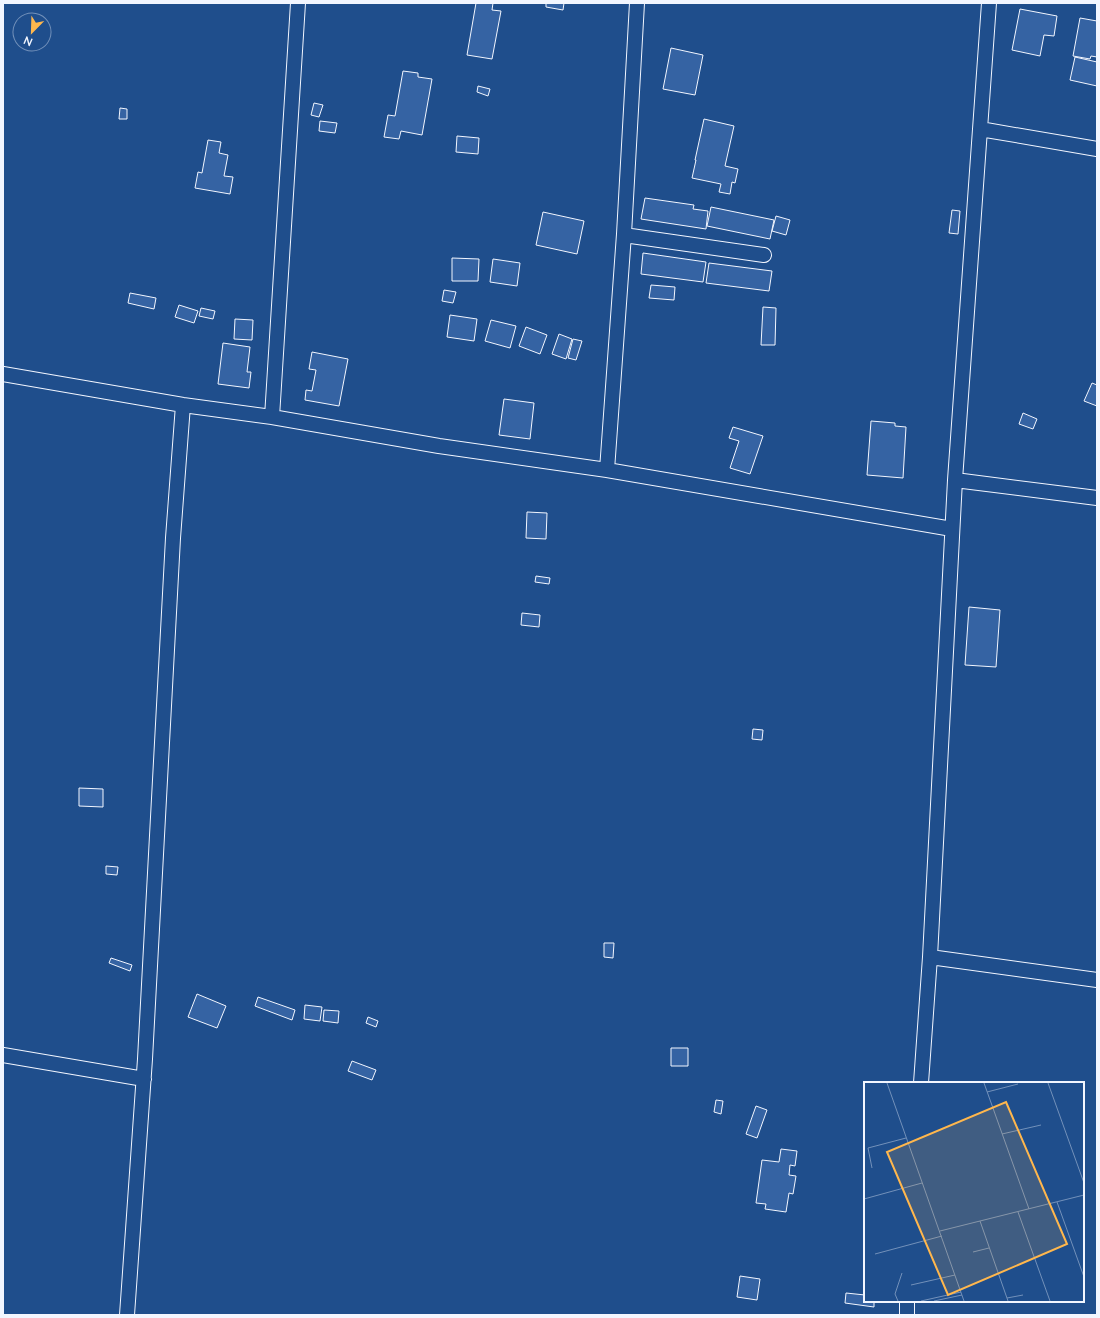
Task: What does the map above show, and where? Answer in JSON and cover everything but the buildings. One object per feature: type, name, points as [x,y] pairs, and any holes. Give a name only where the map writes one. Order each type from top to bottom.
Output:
[{"type":"street","points":[[272,417],[298,3]]},
{"type":"street","points":[[608,470],[624,234],[637,3]]},
{"type":"street","points":[[921,1082],[930,957],[955,480],[988,3]]},
{"type":"street","points":[[980,129],[1097,149]]},
{"type":"street","points":[[624,234],[764,255]]},
{"type":"street","points":[[3,374],[183,405],[272,417],[439,446],[608,470],[952,529]]},
{"type":"street","points":[[127,1315],[144,1079],[173,538],[183,405]]},
{"type":"street","points":[[955,480],[1097,498]]},
{"type":"street","points":[[930,957],[1097,980]]},
{"type":"street","points":[[3,1055],[144,1079]]},
{"type":"street","points":[[907,1302],[907,1315]]}]
